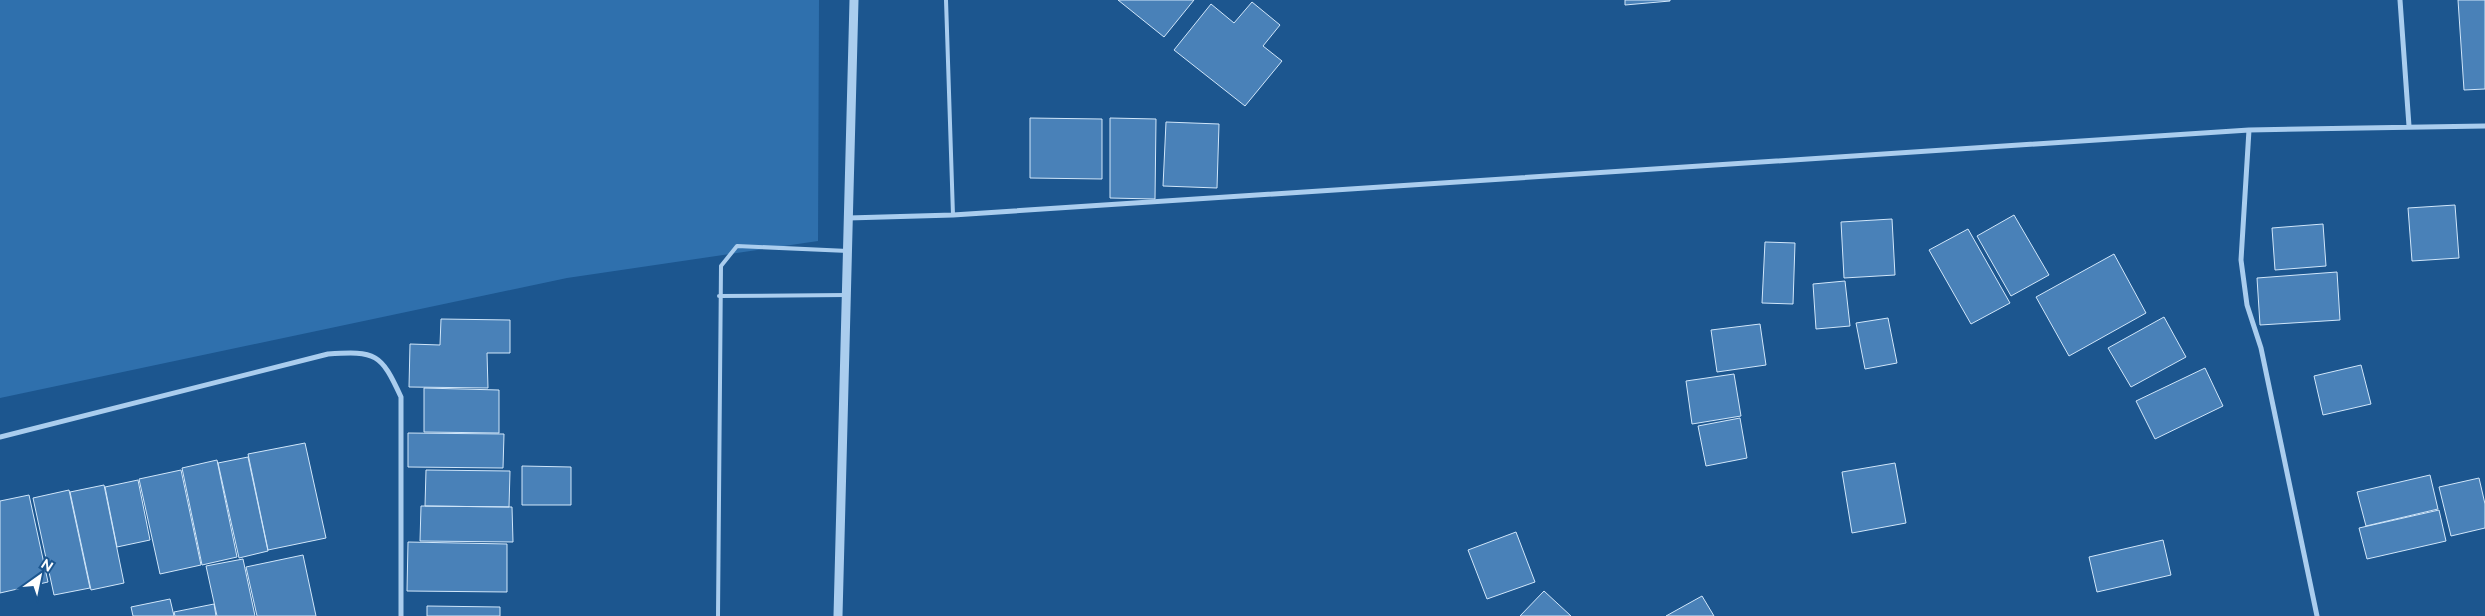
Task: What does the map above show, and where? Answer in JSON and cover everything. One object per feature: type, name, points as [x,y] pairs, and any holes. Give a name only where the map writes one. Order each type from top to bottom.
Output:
[{"type":"street","points":[[838,616],[854,0]]},
{"type":"street","points":[[2400,0],[2409,126]]},
{"type":"street","points":[[848,218],[953,215],[2249,130],[2485,126]]},
{"type":"street","points":[[2249,130],[2241,260],[2247,305],[2261,348],[2317,616]]},
{"type":"street","points":[[0,437],[328,354],[355,352],[372,356],[388,368],[401,397],[401,616]]},
{"type":"lane","points":[[946,0],[953,215]]},
{"type":"lane","points":[[718,616],[720,266],[737,246],[848,251]]},
{"type":"lane","points":[[719,296],[847,295]]},
{"type":"shaded area","points":[[0,0],[819,0],[818,241],[567,278],[0,398]]},
{"type":"building","points":[[1118,0],[1194,0],[1164,37]]},
{"type":"building","points":[[1625,0],[1670,0],[1670,1],[1625,5]]},
{"type":"building","points":[[2458,0],[2485,0],[2485,89],[2464,90]]},
{"type":"building","points":[[1252,2],[1280,25],[1263,46],[1282,61],[1245,106],[1174,50],[1211,4],[1234,23]]},
{"type":"building","points":[[1030,118],[1102,119],[1102,179],[1030,178]]},
{"type":"building","points":[[1110,118],[1156,119],[1155,199],[1110,198]]},
{"type":"building","points":[[1166,122],[1219,124],[1217,188],[1163,186]]},
{"type":"building","points":[[2455,205],[2459,258],[2412,261],[2408,208]]},
{"type":"building","points":[[2014,215],[2049,275],[2011,296],[1977,236]]},
{"type":"building","points":[[1892,219],[1895,275],[1844,278],[1841,222]]},
{"type":"building","points":[[2323,224],[2326,266],[2275,270],[2272,228]]},
{"type":"building","points":[[1968,229],[2010,303],[1971,324],[1929,250]]},
{"type":"building","points":[[1765,242],[1795,243],[1793,304],[1762,303]]},
{"type":"building","points":[[2114,254],[2146,313],[2069,356],[2036,297]]},
{"type":"building","points":[[2337,272],[2340,320],[2260,325],[2257,278]]},
{"type":"building","points":[[1845,281],[1850,326],[1816,329],[1813,284]]},
{"type":"building","points":[[2164,317],[2186,357],[2131,387],[2108,348]]},
{"type":"building","points":[[1888,318],[1897,363],[1865,369],[1856,323]]},
{"type":"building","points":[[441,319],[510,320],[510,353],[487,353],[488,388],[409,387],[410,344],[440,345]]},
{"type":"building","points":[[1760,324],[1766,365],[1717,372],[1711,330]]},
{"type":"building","points":[[2361,365],[2371,404],[2323,415],[2314,376]]},
{"type":"building","points":[[2205,368],[2223,406],[2155,439],[2136,401]]},
{"type":"building","points":[[1734,374],[1741,416],[1692,424],[1686,381]]},
{"type":"building","points":[[424,388],[499,390],[499,433],[424,432]]},
{"type":"building","points":[[1740,418],[1747,458],[1706,466],[1698,426]]},
{"type":"building","points":[[408,433],[504,434],[503,468],[408,467]]},
{"type":"building","points":[[305,443],[326,538],[268,550],[248,454]]},
{"type":"building","points":[[248,457],[268,551],[239,558],[218,463]]},
{"type":"building","points":[[217,460],[237,557],[202,565],[182,468]]},
{"type":"building","points":[[1895,463],[1906,523],[1852,533],[1842,472]]},
{"type":"building","points":[[522,466],[571,467],[571,505],[522,505]]},
{"type":"building","points":[[181,470],[201,565],[160,574],[139,479]]},
{"type":"building","points":[[426,470],[510,471],[509,507],[425,506]]},
{"type":"building","points":[[2430,475],[2438,509],[2366,526],[2357,492]]},
{"type":"building","points":[[2479,478],[2485,504],[2485,528],[2451,536],[2439,487]]},
{"type":"building","points":[[138,480],[150,540],[117,547],[105,487]]},
{"type":"building","points":[[104,485],[124,583],[91,590],[70,492]]},
{"type":"building","points":[[69,490],[90,588],[54,595],[33,498]]},
{"type":"building","points":[[29,495],[48,582],[0,593],[0,501]]},
{"type":"building","points":[[421,506],[512,507],[513,542],[420,541]]},
{"type":"building","points":[[2439,510],[2446,541],[2367,559],[2359,528]]},
{"type":"building","points":[[1516,532],[1535,582],[1487,599],[1468,550]]},
{"type":"building","points":[[2163,540],[2171,575],[2097,592],[2089,557]]},
{"type":"building","points":[[408,542],[507,544],[507,592],[407,591]]},
{"type":"building","points":[[303,555],[316,616],[257,616],[246,567]]},
{"type":"building","points":[[243,559],[255,616],[217,616],[206,566]]},
{"type":"building","points":[[1544,591],[1571,616],[1520,616]]},
{"type":"building","points":[[1702,596],[1714,616],[1666,616]]},
{"type":"building","points":[[170,599],[174,616],[133,616],[131,607]]},
{"type":"building","points":[[214,604],[216,616],[175,616],[174,612]]},
{"type":"building","points":[[427,606],[500,607],[500,616],[427,616]]}]
